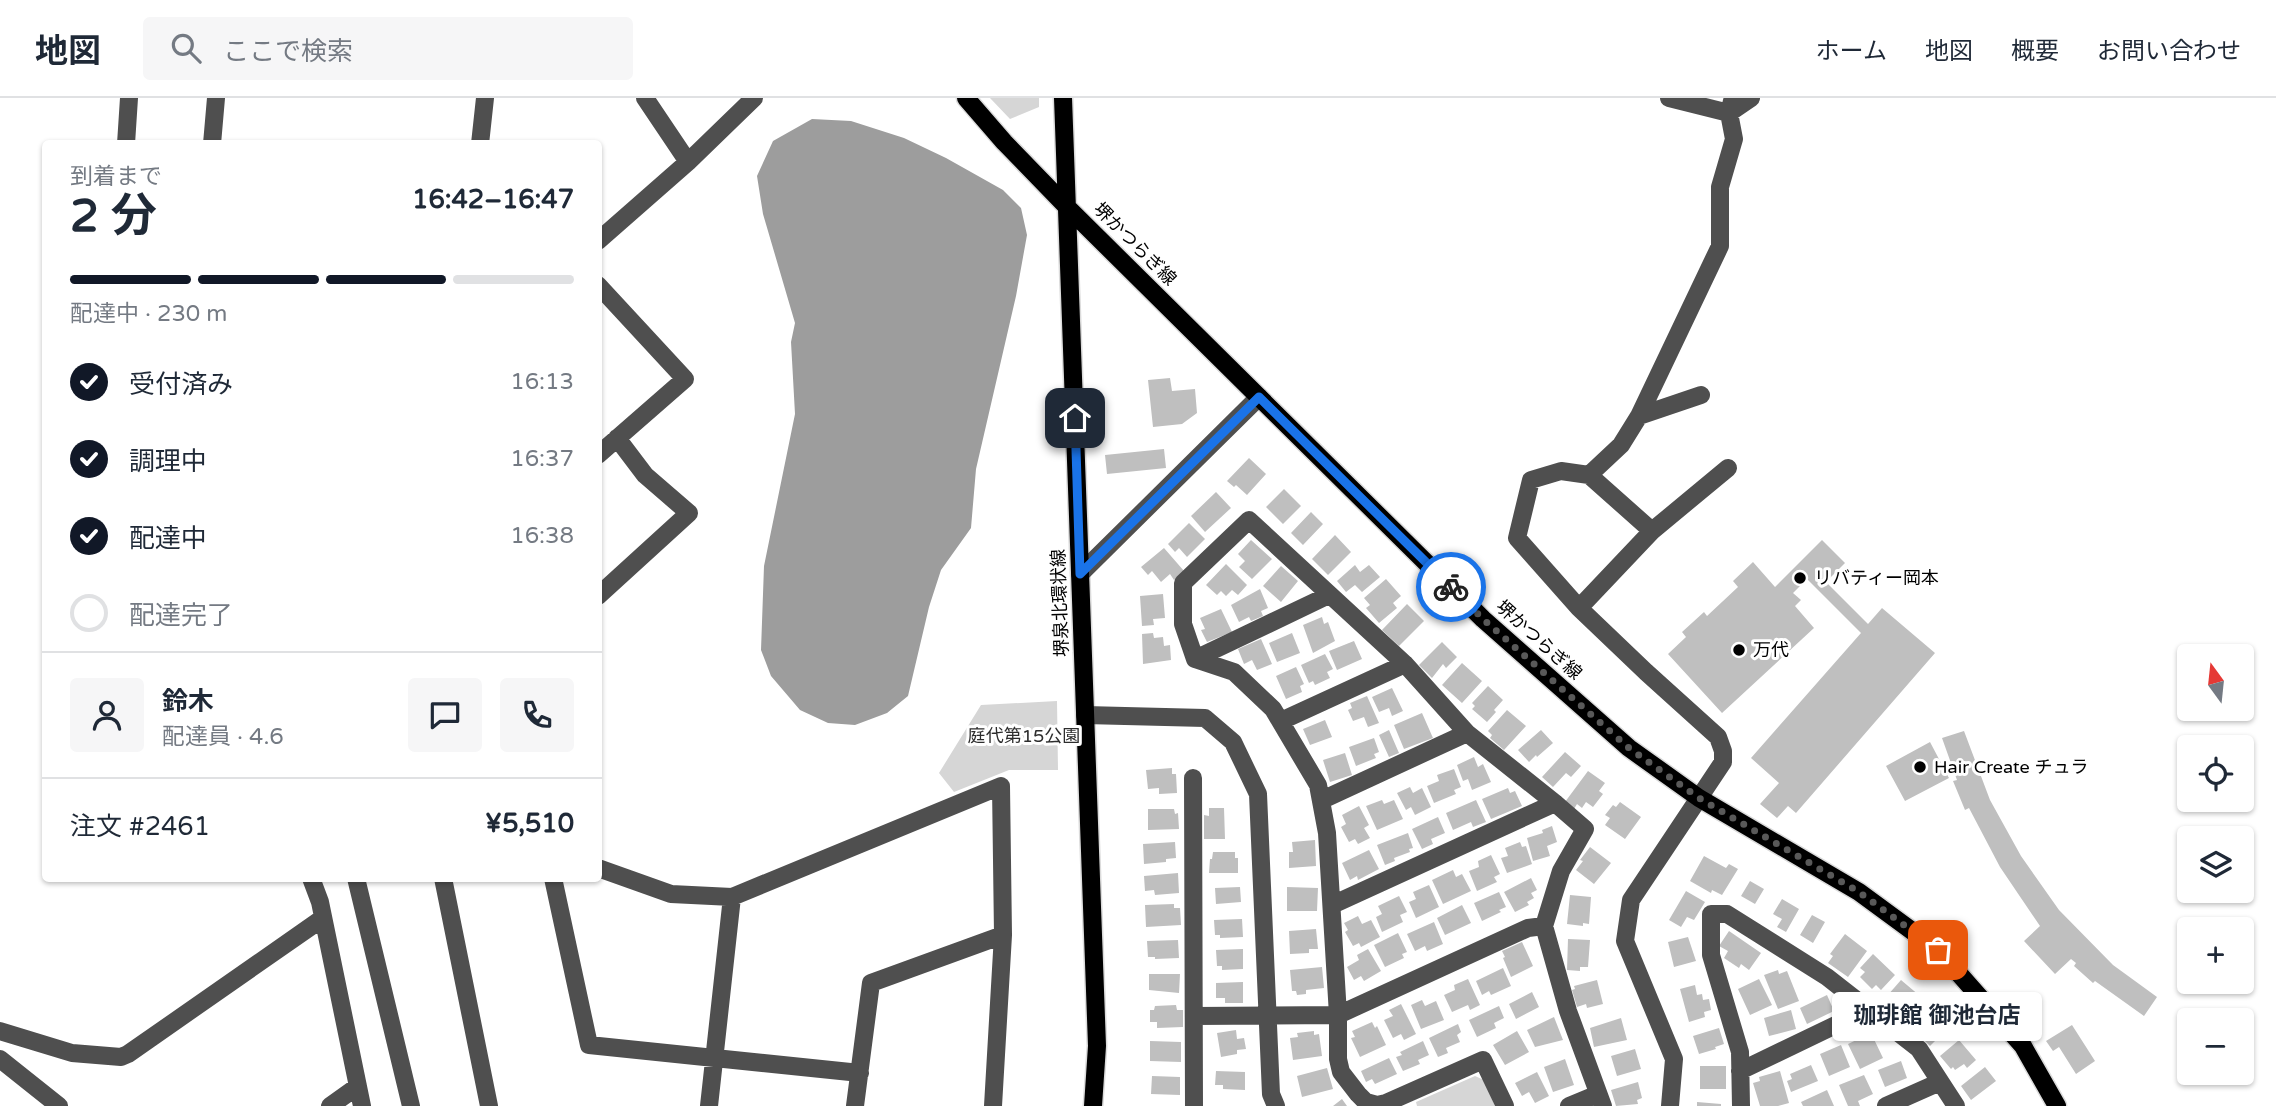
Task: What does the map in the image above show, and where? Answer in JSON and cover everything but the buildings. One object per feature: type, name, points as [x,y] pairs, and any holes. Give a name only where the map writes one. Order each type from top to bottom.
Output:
[{"type":"main road","name":"堺かつらぎ線","points":[[966,98],[1068,208],[1483,619],[1629,748],[1699,798],[1859,892],[1938,950],[2023,1046],[2057,1106]]},
{"type":"main road","name":"堺泉北環状線","points":[[1063,98],[1097,1046],[1093,1106]]},
{"type":"street","points":[[126,140],[129,98]]},
{"type":"street","points":[[212,140],[216,98]]},
{"type":"street","points":[[480,140],[485,98]]},
{"type":"street","points":[[645,98],[688,162]]},
{"type":"street","points":[[602,237],[688,162],[754,98]]},
{"type":"street","points":[[1669,98],[1731,106],[1751,98]]},
{"type":"street","points":[[1589,475],[1621,445],[1639,416],[1720,246],[1720,187],[1734,139],[1731,106]]},
{"type":"street","points":[[602,289],[685,379],[602,452]]},
{"type":"street","points":[[1639,416],[1701,395]]},
{"type":"street","points":[[1080,574],[1259,397]]},
{"type":"street","points":[[602,592],[689,513],[645,475],[617,438]]},
{"type":"street","points":[[1579,608],[1653,531],[1728,468]]},
{"type":"street","points":[[1653,531],[1589,475],[1561,471],[1531,480],[1517,538],[1579,608],[1718,737],[1723,751],[1723,762],[1631,900],[1625,941],[1674,1059],[1670,1106]]},
{"type":"street","points":[[1195,659],[1183,624],[1183,583],[1249,520],[1405,664],[1467,733],[1585,829],[1561,871],[1544,926],[1568,1011],[1600,1100],[1569,1106]]},
{"type":"street","points":[[1195,659],[1329,595]]},
{"type":"street","points":[[1195,659],[1234,672],[1273,709],[1318,785],[1327,834],[1338,1015],[1338,1059],[1350,1086],[1366,1102],[1377,1105],[1483,1060],[1505,1106]]},
{"type":"street","points":[[1281,721],[1405,664]]},
{"type":"street","points":[[1085,715],[1205,718],[1233,742],[1258,794],[1271,1094],[1276,1106]]},
{"type":"street","points":[[1322,800],[1467,733]]},
{"type":"street","points":[[1194,778],[1194,1106]]},
{"type":"street","points":[[602,869],[671,894],[732,897],[1001,786],[1003,935],[993,1106]]},
{"type":"street","points":[[1332,905],[1556,803]]},
{"type":"street","points":[[312,882],[323,918],[362,1106]]},
{"type":"street","points":[[357,882],[411,1106]]},
{"type":"street","points":[[444,882],[489,1106]]},
{"type":"street","points":[[554,882],[589,1045],[860,1073]]},
{"type":"street","points":[[709,1106],[732,897]]},
{"type":"street","points":[[1741,1106],[1740,1052],[1711,956],[1711,914],[1727,914],[1827,976],[1919,1049],[1956,1106]]},
{"type":"street","points":[[0,1031],[72,1053],[121,1057],[128,1055],[323,918]]},
{"type":"street","points":[[1194,1016],[1338,1015],[1528,929],[1544,926]]},
{"type":"street","points":[[855,1106],[871,983],[1003,935]]},
{"type":"street","points":[[1740,1071],[1869,1009]]},
{"type":"street","points":[[0,1059],[59,1106]]},
{"type":"street","points":[[1886,1106],[1940,1082]]},
{"type":"street","points":[[330,1106],[358,1087]]},
{"type":"green space","points":[[990,98],[1039,98],[1039,107],[1010,119]]},
{"type":"green space","name":"庭代第15公園","points":[[1057,701],[1058,770],[1009,770],[954,792],[939,773],[981,705]]},
{"type":"green space","points":[[1475,1076],[1484,1080],[1495,1106],[1417,1106],[1416,1102]]},
{"type":"shaded area","points":[[812,119],[851,121],[904,138],[946,158],[1003,190],[1021,208],[1027,235],[1016,296],[976,469],[971,528],[941,570],[929,607],[908,696],[887,713],[855,725],[828,723],[800,710],[771,676],[761,650],[764,566],[795,414],[791,342],[795,323],[763,214],[757,176],[773,141]]},
{"type":"way so far","points":[[1451,587],[1483,619],[1629,748],[1699,798],[1859,892],[1938,950]]},
{"type":"place","name":"リバティー岡本","points":[[1800,578]]},
{"type":"place","name":"万代","points":[[1739,650]]},
{"type":"place","name":"Hair Create チュラ","points":[[1920,767]]},
{"type":"place","name":"珈琲館 御池台店","points":[[1938,950]]},
{"type":"route","points":[[1075,418],[1080,574],[1259,397],[1451,587]]}]
